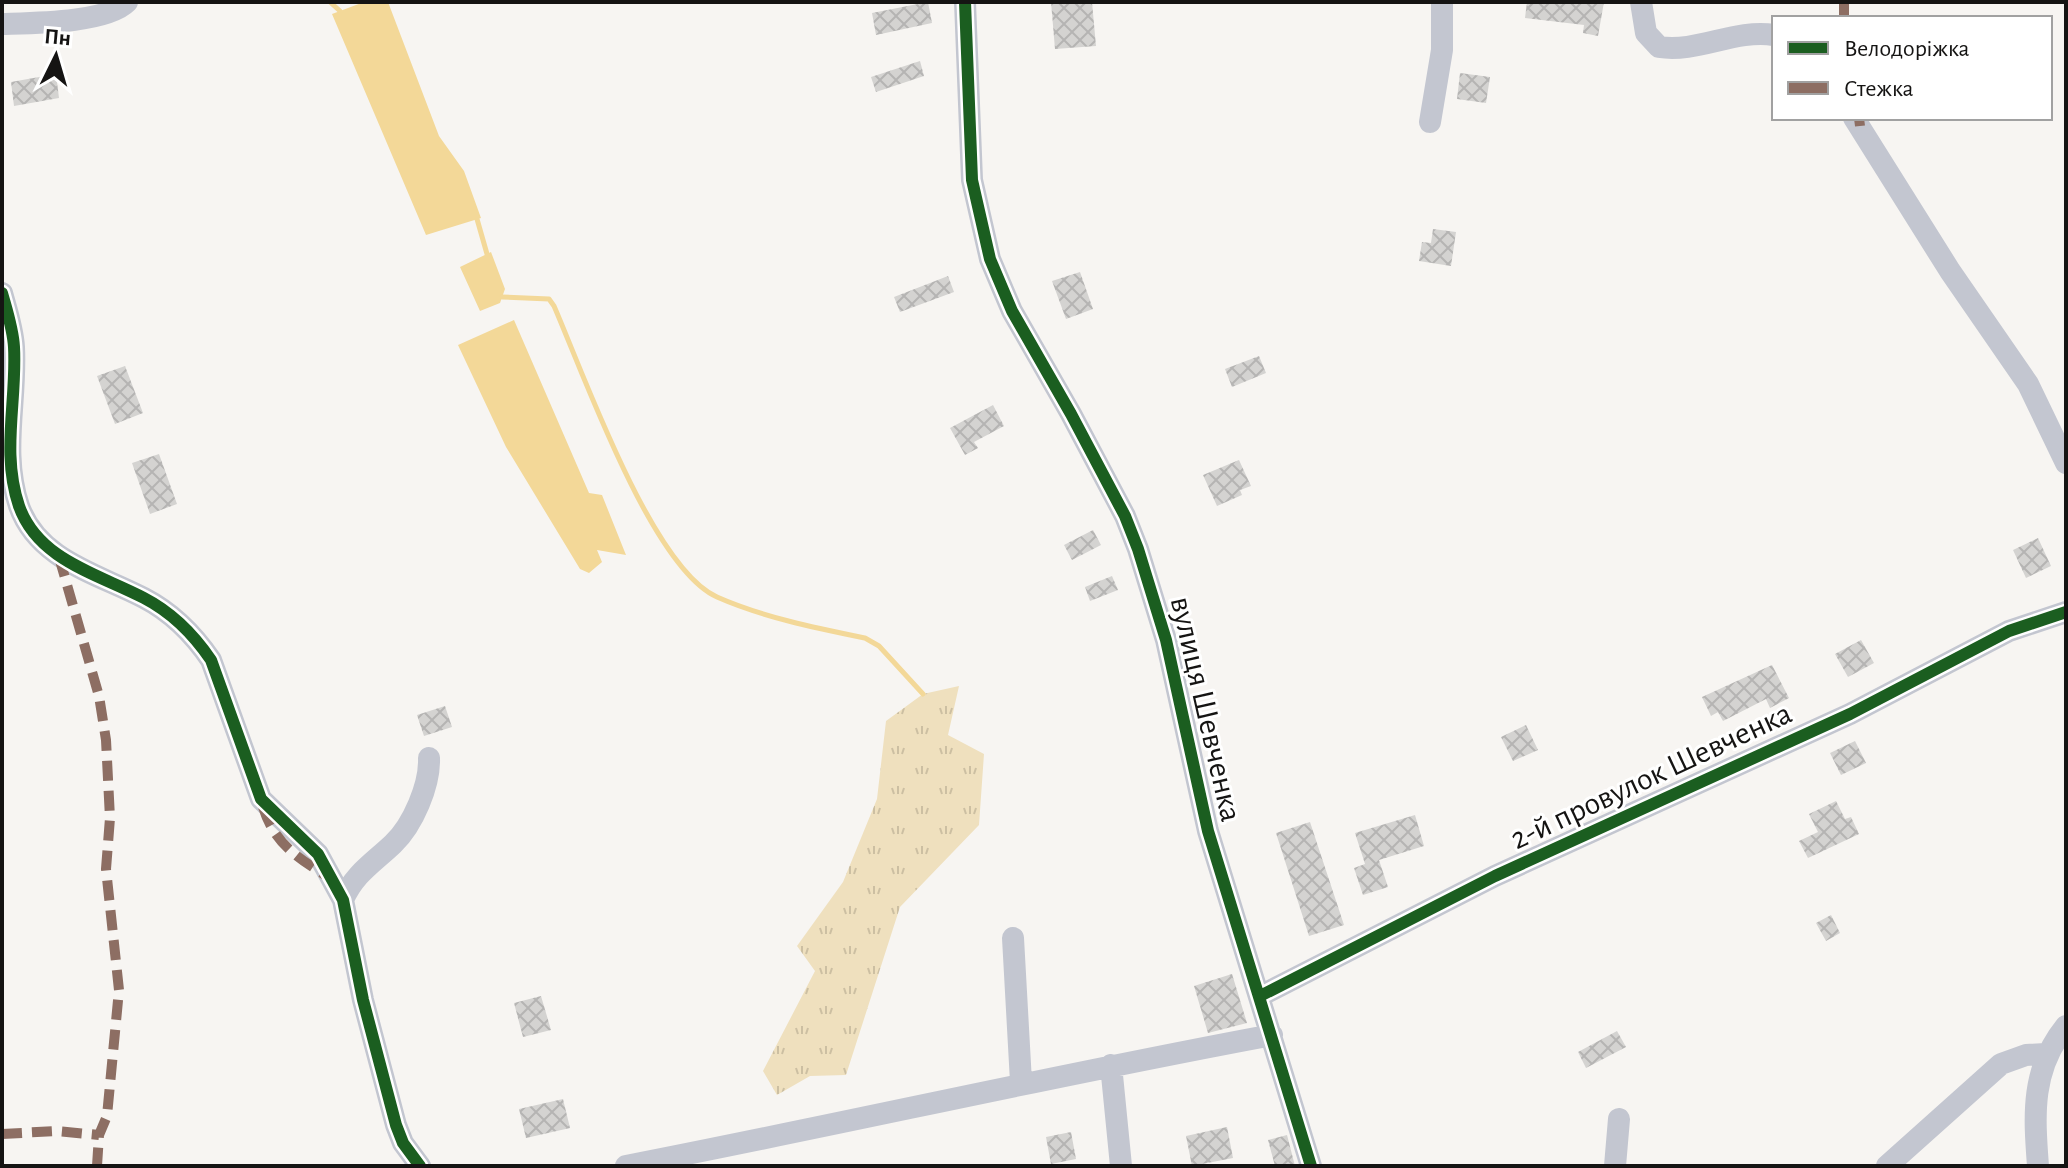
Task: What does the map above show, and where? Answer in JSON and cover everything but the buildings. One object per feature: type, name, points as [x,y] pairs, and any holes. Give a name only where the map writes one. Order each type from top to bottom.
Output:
[{"type":"street","points":[[2,24],[53,21],[116,11],[127,2]]},
{"type":"street","name":"вулиця Шевченка","points":[[965,2],[968,130],[983,236],[1012,311],[1078,426],[1138,549],[1166,640],[1208,831],[1311,1166]]},
{"type":"street","points":[[1430,122],[1442,50],[1442,2]]},
{"type":"street","points":[[1641,2],[1646,33],[1659,47],[1683,48],[1742,34],[1772,35]]},
{"type":"street","points":[[1855,120],[1950,271],[2021,374],[2066,463]]},
{"type":"street","points":[[2,293],[14,346],[9,447],[12,477],[26,521],[36,536],[59,557],[146,599],[200,644],[220,676],[261,799],[318,854],[343,900],[363,1000],[396,1125],[403,1143],[420,1166]]},
{"type":"street","name":"2-й провулок Шевченка","points":[[1260,996],[1508,870],[1850,714],[2009,631],[2066,612]]},
{"type":"street","points":[[343,900],[355,876],[401,835],[428,780],[429,758]]},
{"type":"street","points":[[1013,938],[1021,1082]]},
{"type":"street","points":[[2038,1166],[2034,1109],[2039,1071],[2046,1054],[2066,1026]]},
{"type":"street","points":[[626,1166],[838,1125],[1021,1082],[1272,1035]]},
{"type":"street","points":[[1887,1166],[2001,1064],[2026,1055],[2046,1054]]},
{"type":"street","points":[[1111,1065],[1121,1166]]},
{"type":"street","points":[[1615,1166],[1619,1119]]},
{"type":"green space","points":[[959,686],[948,735],[984,754],[979,825],[900,907],[846,1075],[810,1076],[777,1095],[763,1071],[815,971],[797,946],[843,882],[877,799],[886,721],[923,694]]},
{"type":"shaded area","points":[[364,2],[388,2],[439,136],[464,171],[481,218],[426,235],[332,14]]},
{"type":"shaded area","points":[[491,252],[505,289],[500,303],[480,311],[460,267]]},
{"type":"shaded area","points":[[514,320],[589,493],[602,495],[626,555],[597,550],[602,562],[589,573],[580,569],[506,447],[458,345]]},
{"type":"waterway","points":[[330,2],[340,11]]},
{"type":"waterway","points":[[477,219],[487,254]]},
{"type":"waterway","points":[[502,297],[549,299],[554,306],[622,466],[668,549],[693,579],[717,597],[752,610],[865,638],[879,646],[923,694]]},
{"type":"marked path","points":[[1844,2],[1844,16]]},
{"type":"marked path","points":[[1859,120],[1860,126]]},
{"type":"marked path","points":[[59,557],[99,696],[106,740],[110,818],[106,869],[119,990],[107,1116],[99,1135],[97,1166]]},
{"type":"marked path","points":[[263,807],[273,830],[287,847],[325,875]]},
{"type":"marked path","points":[[2,1134],[56,1131],[99,1135]]},
{"type":"cycle path","points":[[965,2],[972,180],[990,259],[1012,311],[1071,414],[1125,516],[1138,549],[1166,640],[1208,831],[1311,1166]]},
{"type":"cycle path","points":[[2,293],[14,347],[10,447],[19,506],[40,540],[55,553],[163,610],[189,633],[211,660],[261,799],[318,854],[343,900],[363,1000],[396,1125],[403,1143],[420,1166]]},
{"type":"cycle path","points":[[1260,996],[1495,876],[1850,714],[2009,631],[2066,612]]}]
